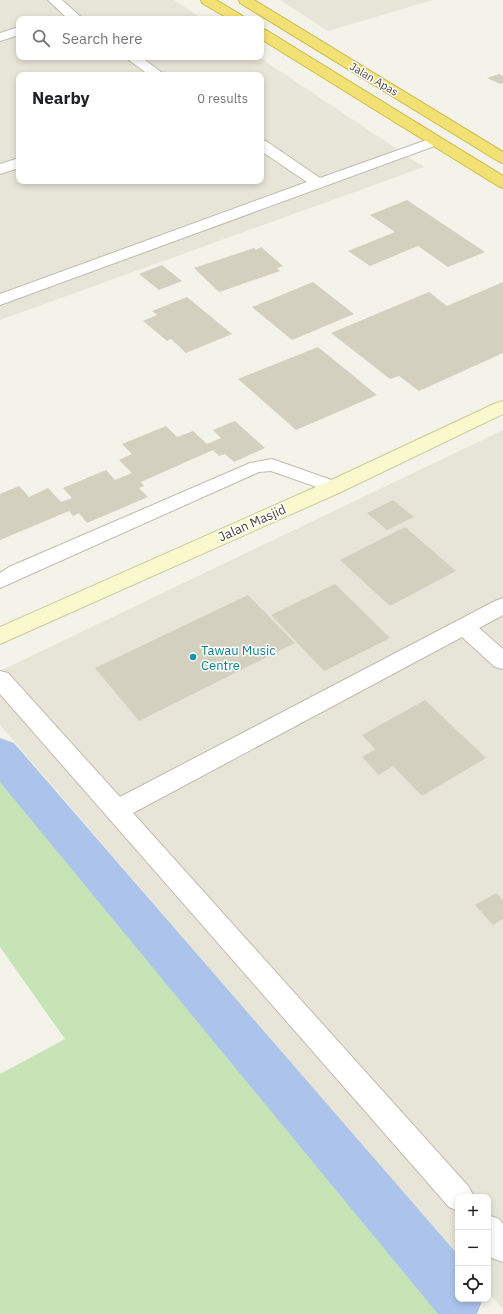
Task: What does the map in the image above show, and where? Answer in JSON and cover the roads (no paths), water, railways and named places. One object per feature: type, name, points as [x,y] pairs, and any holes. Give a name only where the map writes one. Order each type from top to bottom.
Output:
[{"type":"highway","points":[[207,0],[233,16]]},
{"type":"highway","name":"Jalan Apas","points":[[245,0],[503,158]]},
{"type":"highway","name":"Jalan Apas","points":[[264,35],[503,183]]},
{"type":"street","points":[[54,0],[70,16]]},
{"type":"street","points":[[0,36],[16,33]]},
{"type":"street","points":[[136,60],[154,72]]},
{"type":"street","points":[[0,300],[435,141]]},
{"type":"street","points":[[264,146],[318,183]]},
{"type":"street","points":[[0,169],[16,163]]},
{"type":"street","name":"Jalan Masjid","points":[[1,633],[334,487],[503,407]]},
{"type":"street","points":[[117,810],[503,606]]},
{"type":"street","points":[[464,626],[503,661]]},
{"type":"street","points":[[0,679],[456,1194]]},
{"type":"street","points":[[491,1233],[503,1247]]},
{"type":"lane","points":[[0,581],[16,572],[256,467],[272,465],[334,487]]},
{"type":"waterway","points":[[0,754],[455,1292]]},
{"type":"place","name":"Tawau Music Centre","points":[[193,657]]}]
